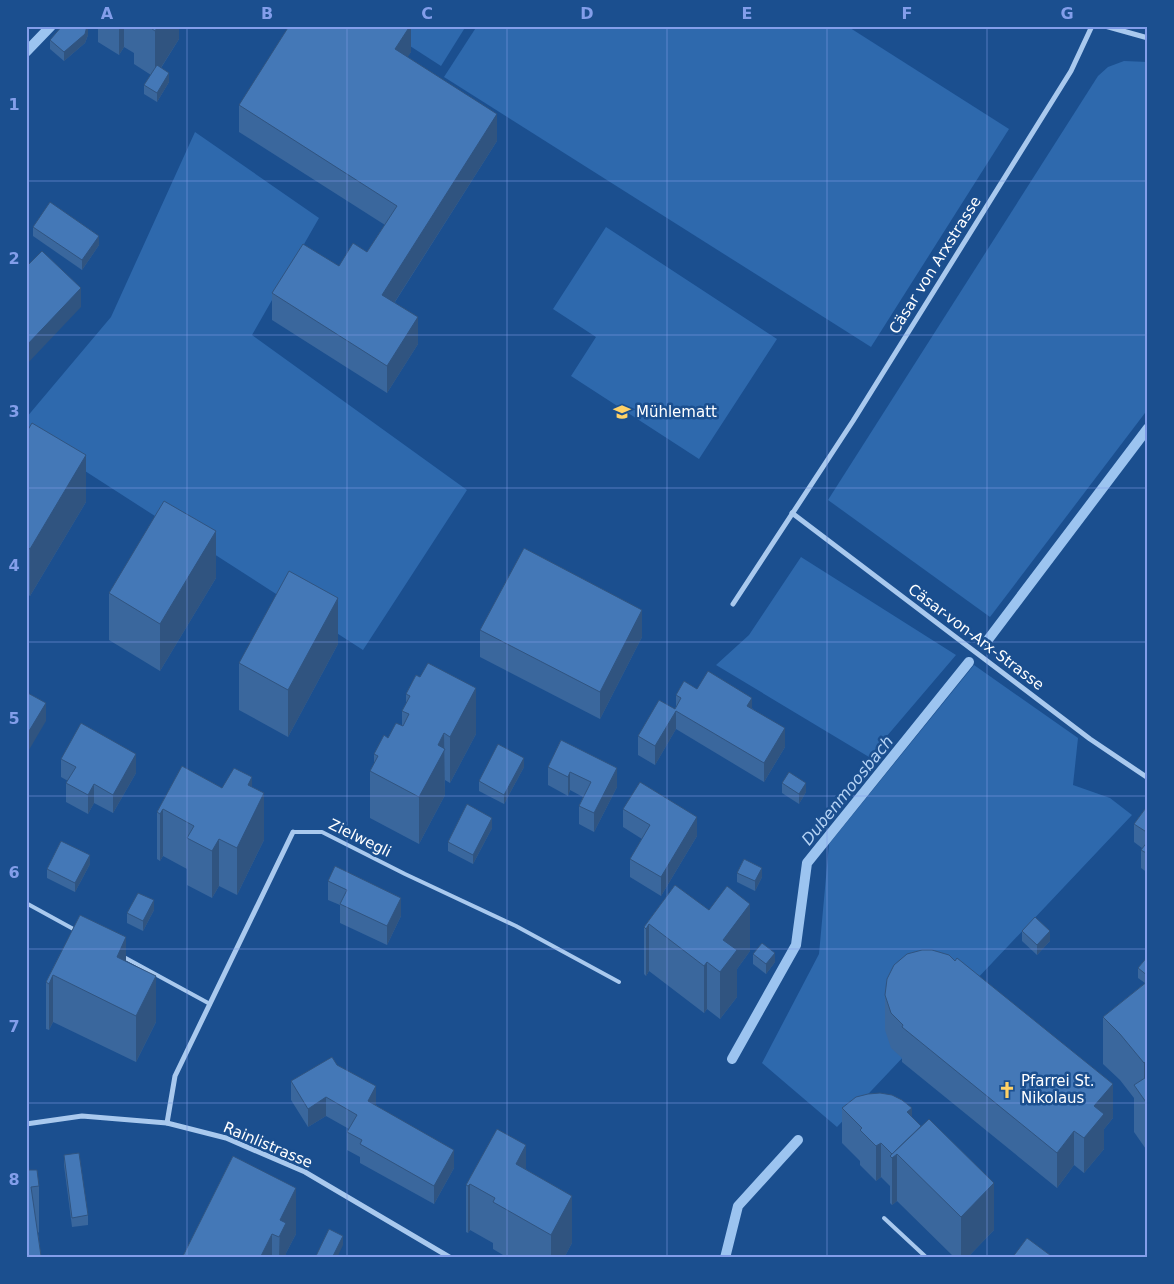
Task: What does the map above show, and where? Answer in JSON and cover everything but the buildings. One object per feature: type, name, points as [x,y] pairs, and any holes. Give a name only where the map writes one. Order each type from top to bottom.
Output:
[{"type":"street","name":"Cäsar von Arxstrasse","points":[[733,604],[866,400],[1071,71],[1092,26]]},
{"type":"street","points":[[1105,26],[1148,38]]},
{"type":"street","name":"Cäsar-von-Arx-Strasse","points":[[792,513],[1068,722],[1148,778]]},
{"type":"street","name":"Zielwegli","points":[[167,1123],[175,1076],[293,832]]},
{"type":"street","name":"Rainlistrasse","points":[[26,1124],[82,1116],[167,1123],[226,1138],[305,1172],[451,1258]]},
{"type":"lane","name":"Zielwegli","points":[[293,832],[322,832],[405,874],[516,926],[619,982]]},
{"type":"lane","points":[[26,903],[79,932]]},
{"type":"lane","points":[[114,951],[210,1004]]},
{"type":"lane","points":[[884,1218],[927,1258]]},
{"type":"shaded area","points":[[379,26],[466,26],[441,66]]},
{"type":"shaded area","points":[[477,26],[847,26],[1009,129],[871,347],[444,77]]},
{"type":"shaded area","points":[[1124,61],[1148,62],[1148,409],[990,617],[828,500],[1098,76],[1108,67]]},
{"type":"shaded area","points":[[195,132],[319,218],[252,335],[467,490],[363,650],[26,433],[26,418],[111,317]]},
{"type":"shaded area","points":[[606,227],[777,339],[699,459],[571,376],[596,337],[553,309]]},
{"type":"shaded area","points":[[801,557],[956,655],[869,757],[716,665],[749,635]]},
{"type":"shaded area","points":[[974,665],[1078,738],[1073,785],[1110,798],[1132,815],[837,1127],[762,1063],[819,954],[829,844]]},
{"type":"waterway","points":[[26,52],[51,26]]},
{"type":"waterway","name":"Dubenmoosbach","points":[[984,645],[1148,428]]},
{"type":"waterway","name":"Dubenmoosbach","points":[[732,1059],[796,945],[807,863],[969,662]]},
{"type":"waterway","name":"Dubenmoosbach","points":[[725,1258],[738,1206],[798,1140]]},
{"type":"place","name":"Mühlematt","points":[[622,412]]},
{"type":"place","name":"Pfarrei St. Nikolaus","points":[[1007,1090]]}]
